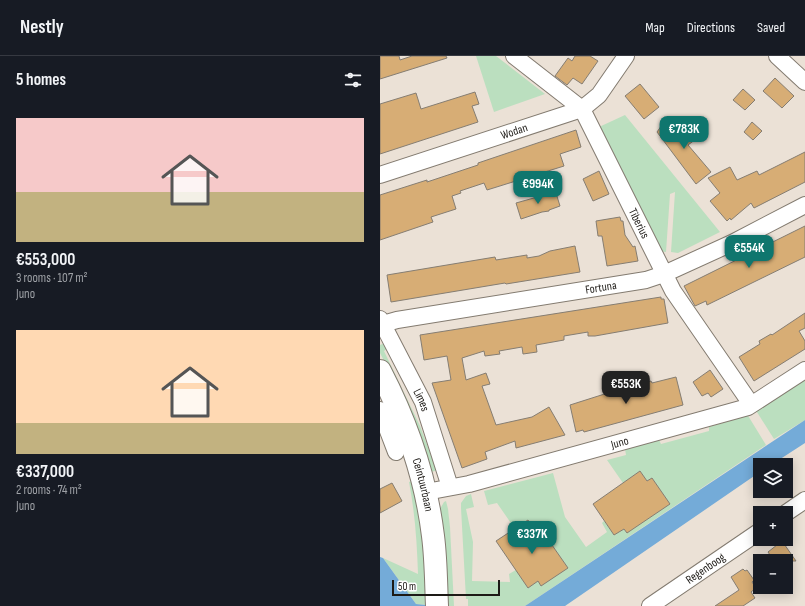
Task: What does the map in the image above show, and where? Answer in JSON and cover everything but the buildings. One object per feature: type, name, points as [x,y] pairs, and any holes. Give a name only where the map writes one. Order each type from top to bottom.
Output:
[{"type":"street","name":"Tiberius","points":[[514,56],[582,109],[673,292],[751,404]]},
{"type":"street","name":"Wodan","points":[[380,175],[582,109],[598,95],[626,56]]},
{"type":"street","points":[[777,56],[805,82]]},
{"type":"street","name":"Fortuna","points":[[381,321],[397,320],[646,280],[664,274],[732,243],[805,205]]},
{"type":"street","name":"Limes","points":[[381,321],[423,402],[450,487]]},
{"type":"street","name":"Juno","points":[[426,492],[494,477],[748,407],[805,370]]},
{"type":"street","name":"Ceintuurbaan","points":[[380,371],[411,438],[426,492],[433,536],[437,603]]},
{"type":"street","points":[[380,410],[396,452]]},
{"type":"street","points":[[793,509],[805,501]]},
{"type":"street","name":"Regenboog","points":[[650,606],[667,601],[753,536]]},
{"type":"green space","points":[[476,56],[496,56],[545,94],[494,112]]},
{"type":"green space","points":[[625,115],[720,232],[678,253],[671,252],[675,192],[670,194],[666,252],[658,251],[599,127]]},
{"type":"green space","points":[[385,343],[388,348],[384,351],[420,426],[432,458],[435,458],[438,470],[431,472],[397,386],[380,353],[380,345]]},
{"type":"green space","points":[[805,378],[805,420],[774,439],[755,409]]},
{"type":"green space","points":[[747,414],[766,445],[525,606],[468,606],[468,599],[466,599],[461,508],[461,503],[466,496],[471,494],[474,507],[466,509],[473,542],[472,581],[510,582],[509,574],[516,570],[528,588],[538,581],[541,586],[568,568],[538,525],[534,528],[528,520],[515,529],[497,503],[488,505],[484,491],[553,473],[565,517],[586,547],[607,532],[602,523],[604,521],[614,535],[624,529],[627,533],[670,504],[652,478],[647,481],[640,471],[623,483],[607,460],[626,455],[625,449],[659,440],[661,444],[709,431],[709,427]]},
{"type":"green space","points":[[416,480],[422,509],[427,605],[416,604],[383,558],[418,574],[413,505],[409,482]]},
{"type":"green space","points":[[446,501],[450,527],[454,606],[445,606],[440,509]]},
{"type":"water","points":[[805,420],[805,443],[782,458],[753,458],[753,477],[565,606],[525,606]]},
{"type":"water","points":[[380,557],[383,558],[416,604],[436,606],[380,606]]}]
